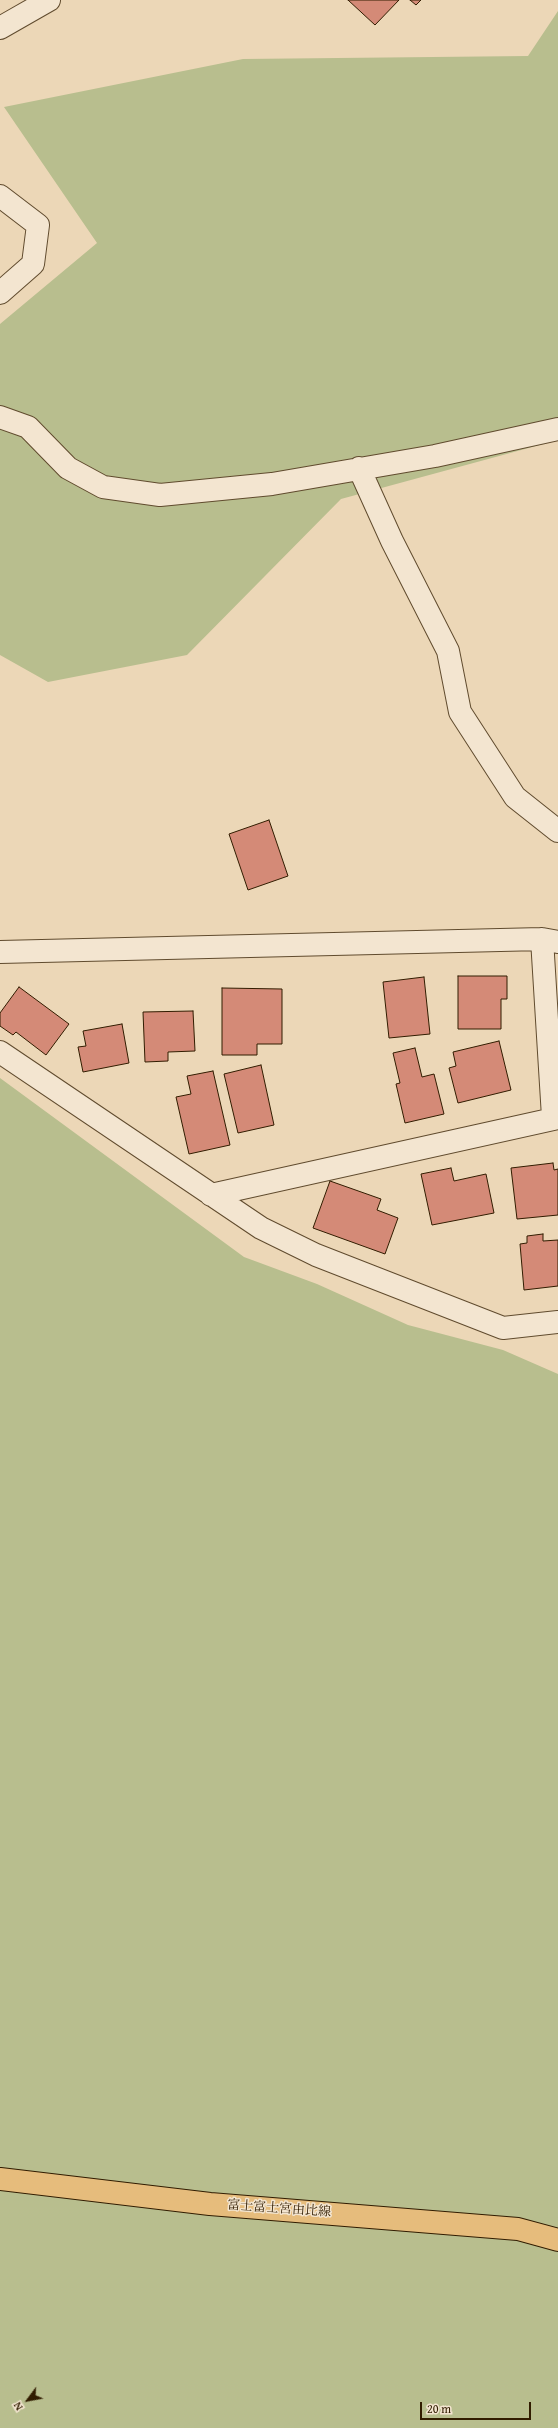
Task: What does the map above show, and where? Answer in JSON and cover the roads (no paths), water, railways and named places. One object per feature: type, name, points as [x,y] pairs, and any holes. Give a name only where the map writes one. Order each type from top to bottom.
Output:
[{"type":"main road","name":"富士富士宮由比線","points":[[0,2179],[210,2204],[518,2229],[558,2240]]},
{"type":"street","points":[[0,28],[48,0]]},
{"type":"street","points":[[0,196],[38,225],[33,264],[0,293]]},
{"type":"street","points":[[0,417],[28,427],[68,468],[103,487],[160,495],[272,484],[435,456],[558,429]]},
{"type":"street","points":[[359,468],[392,541],[448,650],[460,712],[515,797],[558,831]]},
{"type":"street","points":[[0,952],[550,940],[556,1118],[211,1195]]},
{"type":"street","points":[[0,1052],[261,1228],[316,1255],[503,1328],[558,1322]]}]
